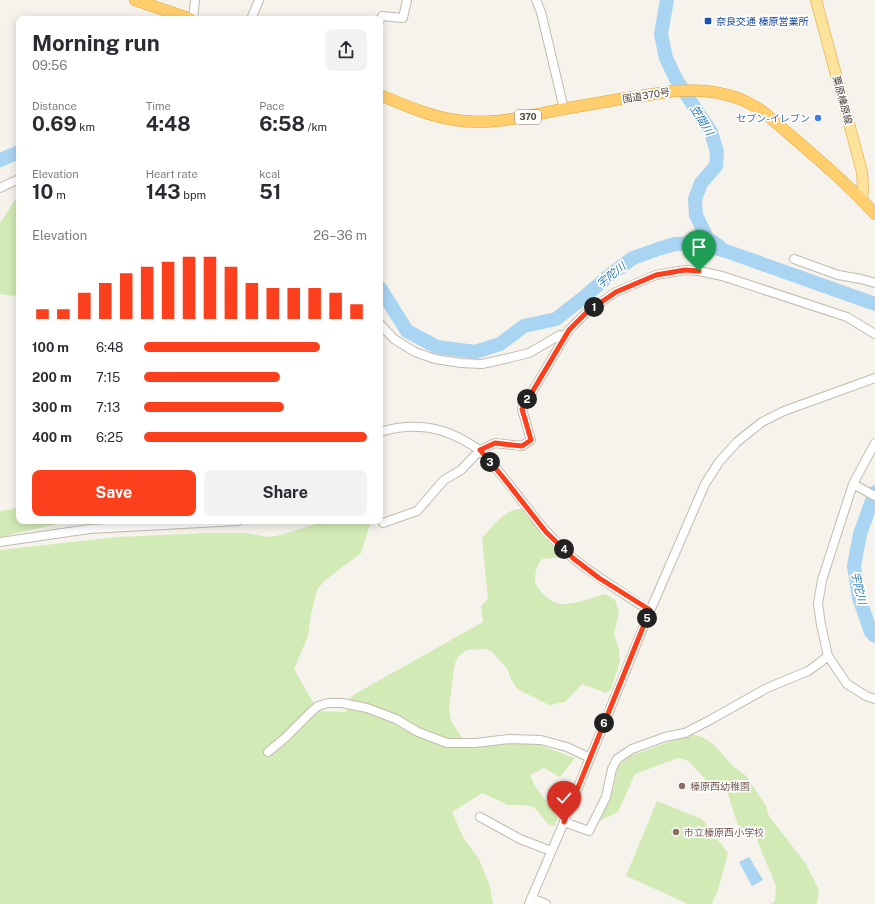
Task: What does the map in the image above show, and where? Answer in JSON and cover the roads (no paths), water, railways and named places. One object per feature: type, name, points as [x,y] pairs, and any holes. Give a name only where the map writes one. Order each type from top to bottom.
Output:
[{"type":"highway","points":[[135,0],[183,16]]},
{"type":"highway","name":"国道370号","points":[[383,96],[410,108],[438,117],[473,122],[506,121],[564,109],[657,93],[690,90],[718,92],[730,95],[754,106],[767,115],[800,143],[862,200],[875,214]]},
{"type":"main road","name":"粟原榛原線","points":[[816,0],[862,172],[864,187],[862,200]]},
{"type":"street","points":[[193,16],[196,0]]},
{"type":"street","points":[[252,16],[259,0]]},
{"type":"street","points":[[383,16],[403,18],[407,0]]},
{"type":"street","points":[[536,0],[564,109]]},
{"type":"street","points":[[0,188],[16,180]]},
{"type":"street","points":[[794,259],[838,275],[861,278],[875,282]]},
{"type":"street","points":[[383,524],[417,511],[444,480],[461,470],[480,450],[495,443],[522,446],[531,440],[522,409],[569,330],[587,312],[616,292],[656,275],[685,270],[699,271],[722,276],[847,317],[875,334]]},
{"type":"street","points":[[383,327],[394,339],[415,352],[434,359],[461,363],[482,364],[509,358],[529,352],[560,336],[565,336]]},
{"type":"street","points":[[546,904],[530,901],[564,822],[650,610],[705,484],[719,462],[737,442],[762,422],[784,411],[875,378]]},
{"type":"street","points":[[383,431],[400,427],[428,427],[454,434],[480,450],[546,532],[574,559],[599,578],[650,610]]},
{"type":"street","points":[[875,443],[856,486],[822,580],[818,604],[828,656],[847,684],[866,696],[875,699]]},
{"type":"street","points":[[856,486],[875,496]]},
{"type":"street","points":[[0,542],[88,529],[182,524]]},
{"type":"street","points":[[564,822],[589,831],[606,797],[612,769],[618,758],[632,749],[665,737],[685,733],[767,688],[808,671],[828,656]]},
{"type":"street","points":[[268,752],[285,738],[318,706],[328,703],[342,703],[367,708],[396,719],[418,732],[447,743],[541,740],[567,747],[590,758]]},
{"type":"street","points":[[480,817],[520,839],[551,851]]},
{"type":"water","points":[[749,857],[763,880],[752,886],[739,862]]},
{"type":"waterway","name":"笠間川","points":[[667,0],[661,34],[666,58],[676,79],[711,132],[717,152],[716,166],[701,183],[695,199],[696,215],[707,238],[719,246]]},
{"type":"waterway","name":"宇陀川","points":[[0,160],[16,153]]},
{"type":"waterway","name":"宇陀川","points":[[383,293],[407,331],[437,347],[475,352],[500,344],[524,326],[556,319],[633,258],[675,244],[695,243],[726,251],[875,304]]},
{"type":"waterway","name":"宇陀川","points":[[875,492],[860,534],[854,566],[859,598],[871,632],[875,636]]},
{"type":"place","name":"奈良交通 榛原営業所","points":[[708,21]]},
{"type":"place","name":"セブン-イレブン","points":[[818,118]]},
{"type":"place","name":"榛原西幼稚園","points":[[682,786]]},
{"type":"place","name":"市立榛原西小学校","points":[[676,832]]}]
